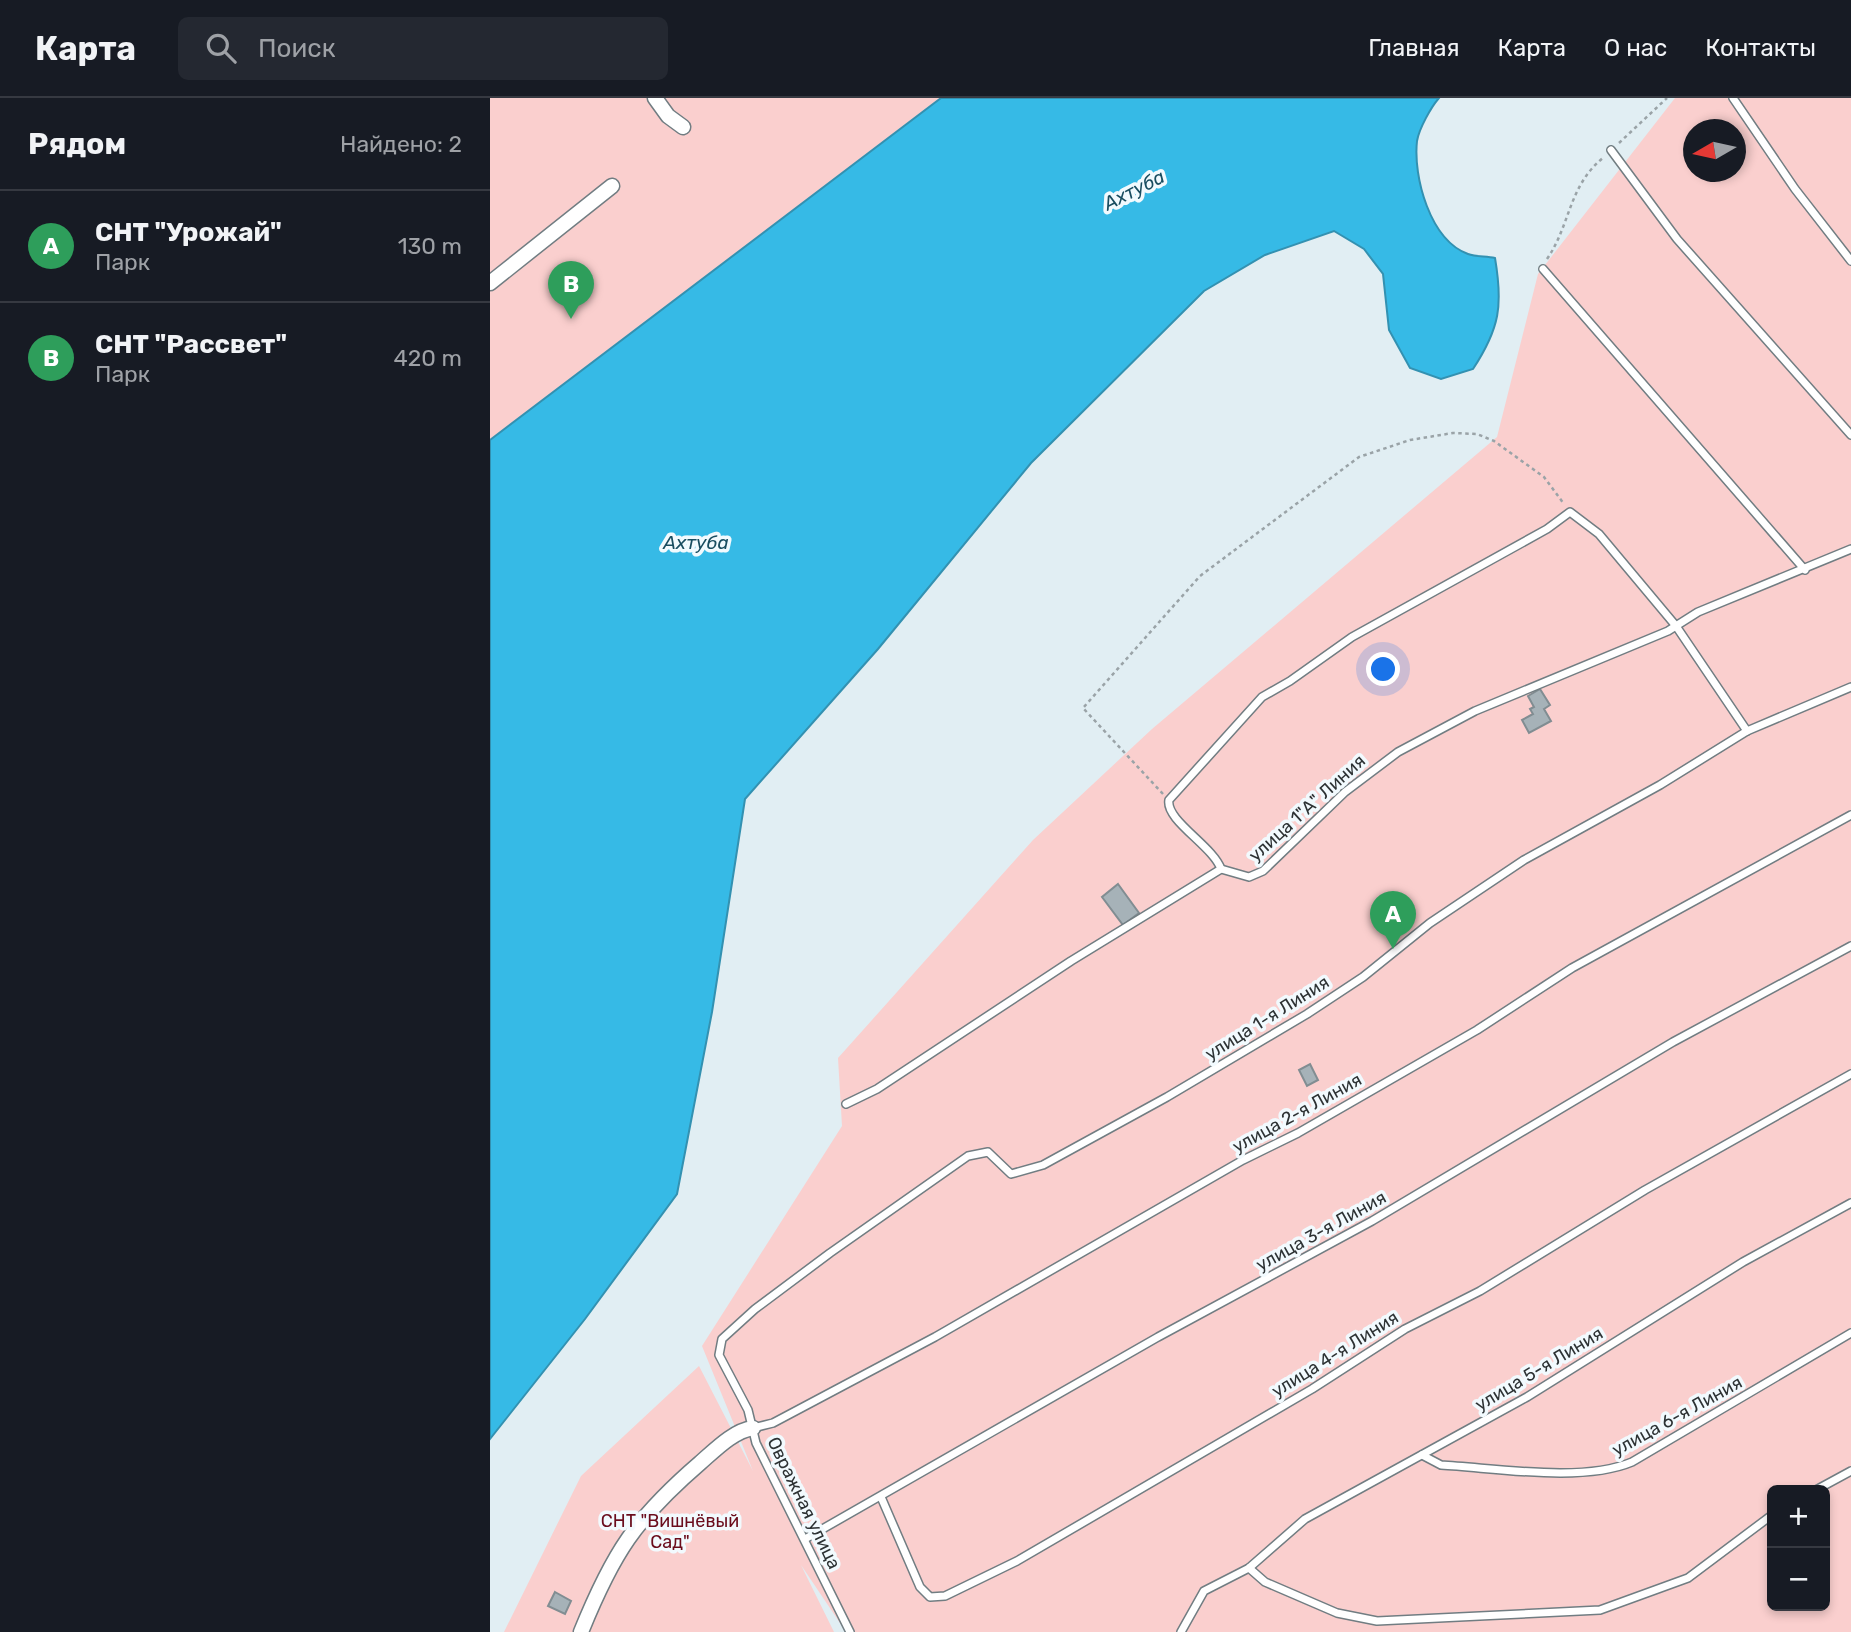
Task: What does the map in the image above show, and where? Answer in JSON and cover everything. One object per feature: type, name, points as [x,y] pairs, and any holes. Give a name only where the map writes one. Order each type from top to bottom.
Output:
[{"type":"street","points":[[654,98],[668,116],[683,127]]},
{"type":"street","points":[[490,283],[612,186]]},
{"type":"street","points":[[581,1632],[615,1558],[643,1516],[707,1456],[737,1433],[753,1428]]},
{"type":"lane","points":[[1734,98],[1795,189],[1851,261]]},
{"type":"lane","points":[[1611,150],[1677,239],[1851,435]]},
{"type":"lane","points":[[1543,269],[1805,570]]},
{"type":"lane","points":[[846,1104],[877,1088],[1071,961],[1221,869],[1212,853],[1170,813],[1168,800],[1262,696],[1290,681],[1339,645],[1546,529],[1570,512],[1599,534],[1676,626],[1747,731]]},
{"type":"lane","name":"улица 1\"А\" Линия","points":[[1221,869],[1244,876],[1259,874],[1289,849],[1345,792],[1398,752],[1475,711],[1676,626],[1698,612],[1851,549]]},
{"type":"lane","name":"улица 1-я Линия","points":[[718,1349],[722,1339],[755,1309],[968,1156],[988,1152],[1005,1171],[1019,1174],[1066,1153],[1307,1014],[1363,977],[1430,923],[1488,882],[1660,785],[1747,731],[1851,687]]},
{"type":"lane","name":"улица 2-я Линия","points":[[753,1428],[774,1423],[935,1337],[1453,1043],[1572,968],[1851,815]]},
{"type":"lane","name":"улица 3-я Линия","points":[[805,1539],[1158,1337],[1384,1214],[1673,1042],[1851,946]]},
{"type":"lane","name":"улица 4-я Линия","points":[[881,1497],[920,1587],[930,1597],[945,1595],[1017,1561],[1312,1390],[1405,1329],[1480,1291],[1646,1190],[1851,1074]]},
{"type":"lane","name":"улица 5-я Линия","points":[[1181,1632],[1204,1591],[1249,1568],[1305,1519],[1527,1397],[1743,1262],[1851,1203]]},
{"type":"lane","name":"улица 6-я Линия","points":[[1422,1455],[1441,1465],[1587,1473],[1614,1470],[1644,1456],[1851,1333]]},
{"type":"lane","name":"Овражная улица","points":[[718,1349],[775,1486],[805,1539],[850,1632]]},
{"type":"lane","points":[[1825,1485],[1851,1471]]},
{"type":"lane","points":[[1249,1568],[1265,1582],[1337,1613],[1377,1621],[1600,1610],[1688,1578],[1767,1519]]},
{"type":"path","points":[[1543,269],[1559,239],[1578,185],[1587,172],[1667,98]]},
{"type":"path","points":[[1168,800],[1083,708],[1164,620],[1190,585],[1343,466],[1400,442],[1453,433],[1476,434],[1494,441],[1544,477],[1570,512]]},
{"type":"green space","points":[[490,98],[941,98],[490,446]]},
{"type":"green space","name":"СНТ \"Вишнёвый Сад\"","points":[[1675,98],[1851,98],[1851,1632],[846,1632],[801,1565],[834,1632],[504,1632],[581,1476],[699,1366],[753,1471],[702,1346],[842,1126],[838,1058],[1033,840],[1152,729],[1497,437],[1538,274]]},
{"type":"water","name":"Ахтуба","points":[[941,98],[1439,98],[1426,118],[1417,141],[1416,156],[1421,189],[1434,222],[1455,247],[1471,255],[1495,258],[1499,303],[1494,328],[1473,369],[1441,379],[1410,368],[1389,330],[1383,274],[1364,249],[1334,231],[1265,255],[1204,291],[1031,463],[878,649],[745,799],[712,1012],[677,1194],[585,1319],[490,1439],[490,440]]},
{"type":"building","points":[[1540,689],[1550,705],[1544,709],[1551,721],[1529,733],[1522,720],[1533,714],[1530,709],[1534,707],[1528,696]]},
{"type":"building","points":[[1118,884],[1139,913],[1123,925],[1102,897]]},
{"type":"building","points":[[1310,1064],[1318,1080],[1307,1086],[1299,1070]]},
{"type":"building","points":[[555,1592],[571,1601],[565,1614],[548,1606]]},
{"type":"place","name":"СНТ \"Рассвет\"","points":[[571,319]]},
{"type":"place","name":"СНТ \"Урожай\"","points":[[1393,949]]}]
